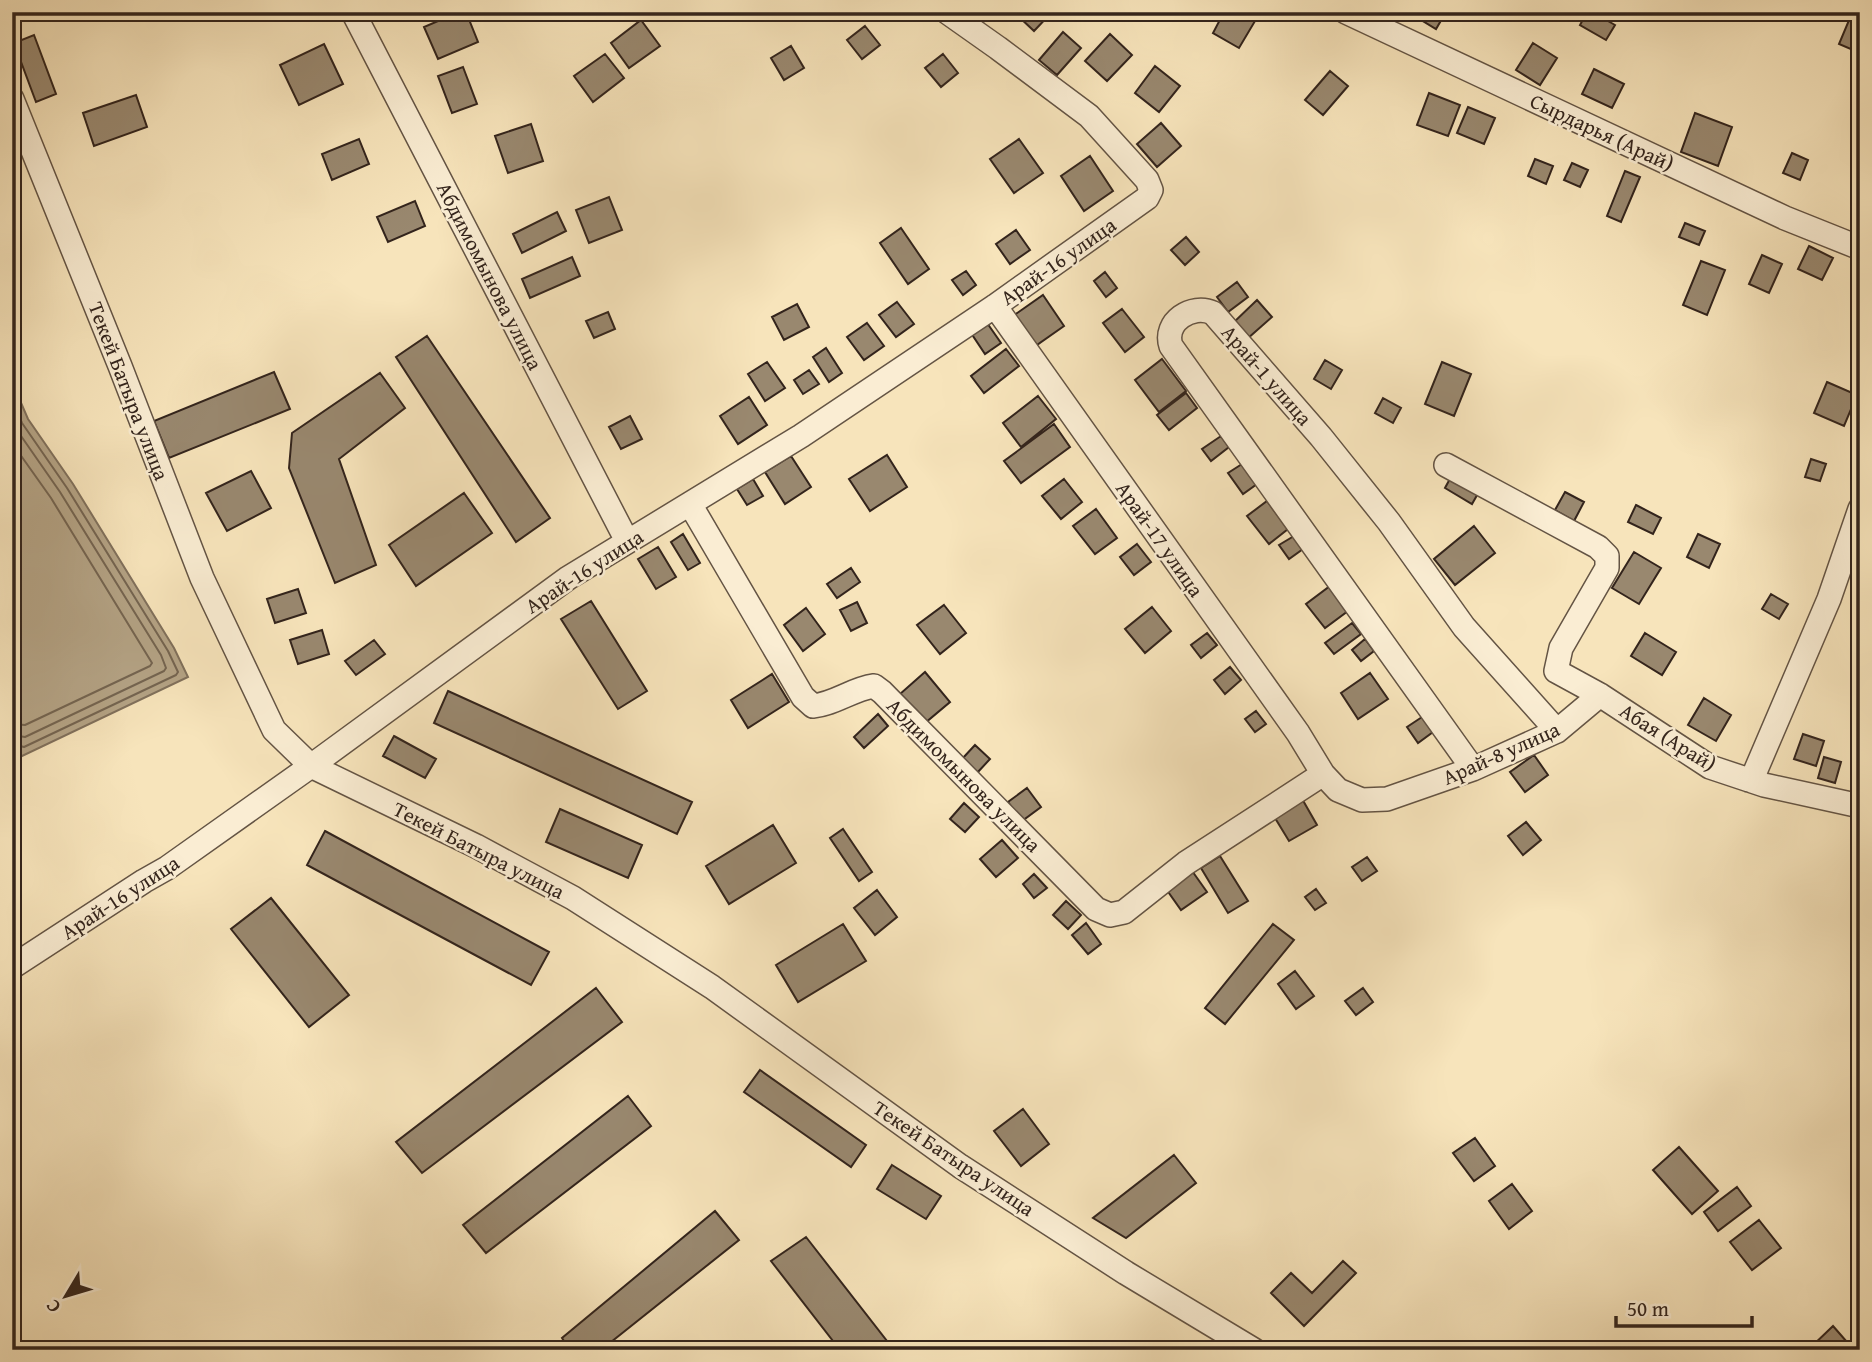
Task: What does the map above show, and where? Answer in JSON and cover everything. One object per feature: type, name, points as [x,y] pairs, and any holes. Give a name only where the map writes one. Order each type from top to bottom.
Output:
[{"type":"street","name":"Абдимомынова улица","points":[[353,12],[627,541]]},
{"type":"street","name":"Арай-16 улица","points":[[12,967],[167,868],[568,578],[801,436],[995,306],[1147,198],[1151,190],[1147,180],[1089,116],[947,12]]},
{"type":"street","name":"Сырдарья (Арай)","points":[[1346,12],[1785,218],[1860,248]]},
{"type":"street","name":"Текей Батыра улица","points":[[12,99],[202,578],[274,730],[311,766],[476,846],[573,898],[712,987],[960,1166],[1126,1273],[1254,1350]]},
{"type":"street","name":"Арай-17 улица","points":[[995,306],[1298,733],[1323,774]]},
{"type":"street","name":"Арай-1 улица","points":[[1473,769],[1171,346],[1171,330],[1185,313],[1204,309],[1213,313],[1321,437],[1389,522],[1464,627],[1557,731]]},
{"type":"street","points":[[1446,465],[1598,547],[1607,556],[1607,568],[1561,648],[1556,671],[1526,697]]},
{"type":"street","name":"Абдимомынова улица","points":[[690,504],[803,697],[813,706],[824,705],[874,686],[1096,909],[1110,915],[1124,912],[1186,863],[1323,774]]},
{"type":"street","points":[[1749,780],[1755,772],[1829,600],[1860,509]]},
{"type":"street","points":[[1556,671],[1601,695]]},
{"type":"street","name":"Арай-8 улица","points":[[1323,774],[1338,790],[1362,800],[1387,799],[1473,769],[1557,731],[1601,695]]},
{"type":"street","name":"Абая (Арай)","points":[[1601,695],[1710,767],[1763,785],[1860,806]]},
{"type":"water","points":[[12,382],[28,419],[73,484],[174,648],[188,677],[20,757],[12,748]]},
{"type":"building","points":[[12,12],[42,12],[12,25]]},
{"type":"building","points":[[459,12],[466,12],[478,42],[438,59],[424,27]]},
{"type":"building","points":[[972,12],[990,12],[984,21]]},
{"type":"building","points":[[1019,12],[1052,12],[1034,31],[1017,15]]},
{"type":"building","points":[[1224,12],[1250,12],[1258,16],[1239,48],[1213,33]]},
{"type":"building","points":[[1408,12],[1446,12],[1436,29]]},
{"type":"building","points":[[1587,12],[1592,12],[1615,25],[1606,40],[1580,25]]},
{"type":"building","points":[[1852,13],[1860,17],[1860,53],[1839,44]]},
{"type":"building","points":[[641,20],[660,46],[629,68],[611,43]]},
{"type":"building","points":[[865,26],[880,45],[862,59],[847,40]]},
{"type":"building","points":[[1063,32],[1081,48],[1057,75],[1039,60]]},
{"type":"building","points":[[1110,34],[1132,55],[1107,81],[1085,61]]},
{"type":"building","points":[[34,35],[56,94],[36,102],[14,43]]},
{"type":"building","points":[[1533,43],[1557,58],[1540,85],[1516,70]]},
{"type":"building","points":[[324,44],[343,84],[299,105],[280,65]]},
{"type":"building","points":[[791,46],[804,68],[784,80],[771,58]]},
{"type":"building","points":[[605,54],[624,78],[593,102],[574,76]]},
{"type":"building","points":[[943,54],[958,73],[941,87],[925,68]]},
{"type":"building","points":[[1155,66],[1180,86],[1159,112],[1135,93]]},
{"type":"building","points":[[463,67],[477,104],[452,113],[438,76]]},
{"type":"building","points":[[1594,69],[1624,84],[1612,108],[1582,94]]},
{"type":"building","points":[[1330,71],[1348,86],[1323,115],[1305,100]]},
{"type":"building","points":[[1429,93],[1460,105],[1448,136],[1417,125]]},
{"type":"building","points":[[136,95],[147,127],[94,146],[83,113]]},
{"type":"building","points":[[1468,107],[1495,118],[1484,144],[1457,133]]},
{"type":"building","points":[[1695,113],[1732,127],[1718,166],[1681,152]]},
{"type":"building","points":[[1161,123],[1181,146],[1157,167],[1137,144]]},
{"type":"building","points":[[531,124],[543,161],[508,173],[495,136]]},
{"type":"building","points":[[359,139],[369,164],[332,180],[322,154]]},
{"type":"building","points":[[1019,139],[1043,173],[1014,193],[990,159]]},
{"type":"building","points":[[1792,153],[1808,160],[1800,180],[1783,173]]},
{"type":"building","points":[[1090,156],[1113,191],[1084,211],[1061,176]]},
{"type":"building","points":[[1535,159],[1553,166],[1546,184],[1528,176]]},
{"type":"building","points":[[1572,163],[1588,170],[1580,187],[1564,180]]},
{"type":"building","points":[[1625,171],[1640,177],[1621,222],[1607,216]]},
{"type":"building","points":[[609,197],[622,230],[589,243],[576,210]]},
{"type":"building","points":[[415,201],[425,226],[388,242],[377,217]]},
{"type":"building","points":[[557,212],[566,231],[522,253],[513,234]]},
{"type":"building","points":[[1685,223],[1705,231],[1699,245],[1679,237]]},
{"type":"building","points":[[901,228],[929,269],[908,284],[880,243]]},
{"type":"building","points":[[1016,230],[1030,250],[1010,264],[996,244]]},
{"type":"building","points":[[1186,237],[1199,252],[1185,265],[1171,250]]},
{"type":"building","points":[[1809,246],[1833,258],[1822,280],[1798,269]]},
{"type":"building","points":[[1762,255],[1782,264],[1769,293],[1749,284]]},
{"type":"building","points":[[572,257],[580,276],[530,298],[522,279]]},
{"type":"building","points":[[1701,261],[1725,270],[1707,315],[1683,305]]},
{"type":"building","points":[[966,271],[976,285],[963,295],[952,280]]},
{"type":"building","points":[[1105,272],[1117,288],[1106,297],[1094,281]]},
{"type":"building","points":[[1237,282],[1248,297],[1228,312],[1217,297]]},
{"type":"building","points":[[1043,295],[1064,326],[1034,347],[1013,316]]},
{"type":"building","points":[[1257,300],[1272,317],[1247,339],[1233,323]]},
{"type":"building","points":[[897,302],[914,324],[896,337],[879,315]]},
{"type":"building","points":[[797,304],[809,327],[784,340],[772,317]]},
{"type":"building","points":[[1122,309],[1144,337],[1125,352],[1103,323]]},
{"type":"building","points":[[608,312],[615,329],[594,338],[586,321]]},
{"type":"building","points":[[985,320],[1001,343],[985,354],[969,330]]},
{"type":"building","points":[[867,323],[884,346],[864,360],[847,337]]},
{"type":"building","points":[[427,336],[550,518],[516,542],[396,357]]},
{"type":"building","points":[[826,348],[842,373],[829,382],[813,357]]},
{"type":"building","points":[[1006,349],[1019,366],[984,393],[971,376]]},
{"type":"building","points":[[1162,359],[1186,391],[1159,412],[1135,380]]},
{"type":"building","points":[[1325,360],[1342,370],[1331,389],[1314,379]]},
{"type":"building","points":[[767,362],[785,388],[765,401],[748,374]]},
{"type":"building","points":[[1442,362],[1471,374],[1454,416],[1425,404]]},
{"type":"building","points":[[809,370],[819,384],[803,394],[794,380]]},
{"type":"building","points":[[274,372],[290,409],[169,458],[154,421]]},
{"type":"building","points":[[380,373],[405,408],[339,459],[376,565],[335,583],[289,468],[292,433]]},
{"type":"building","points":[[1827,382],[1857,395],[1844,426],[1814,413]]},
{"type":"building","points":[[1186,393],[1197,408],[1169,430],[1157,415]]},
{"type":"building","points":[[1038,396],[1056,419],[1021,447],[1003,423]]},
{"type":"building","points":[[749,397],[767,425],[738,444],[720,416]]},
{"type":"building","points":[[1383,398],[1401,408],[1393,423],[1375,413]]},
{"type":"building","points":[[630,416],[642,439],[621,449],[609,427]]},
{"type":"building","points":[[1054,424],[1070,447],[1021,483],[1004,461]]},
{"type":"building","points":[[1221,436],[1229,447],[1211,461],[1202,449]]},
{"type":"building","points":[[887,455],[907,487],[870,511],[849,479]]},
{"type":"building","points":[[791,456],[811,487],[785,504],[765,472]]},
{"type":"building","points":[[1811,459],[1826,464],[1820,481],[1805,477]]},
{"type":"building","points":[[1242,464],[1257,484],[1243,494],[1228,473]]},
{"type":"building","points":[[251,471],[271,508],[227,531],[206,493]]},
{"type":"building","points":[[1452,475],[1480,490],[1472,504],[1445,488]]},
{"type":"building","points":[[753,479],[763,496],[747,505],[737,489]]},
{"type":"building","points":[[1064,479],[1082,502],[1061,519],[1042,496]]},
{"type":"building","points":[[1565,492],[1584,502],[1574,521],[1555,510]]},
{"type":"building","points":[[464,493],[492,533],[416,586],[389,545]]},
{"type":"building","points":[[1267,501],[1288,529],[1269,544],[1247,516]]},
{"type":"building","points":[[1636,505],[1661,518],[1653,534],[1628,522]]},
{"type":"building","points":[[1096,509],[1117,538],[1095,554],[1073,526]]},
{"type":"building","points":[[1474,526],[1495,553],[1455,585],[1434,559]]},
{"type":"building","points":[[683,534],[700,563],[688,570],[671,542]]},
{"type":"building","points":[[1698,534],[1720,544],[1709,568],[1687,557]]},
{"type":"building","points":[[1294,536],[1303,549],[1289,559],[1279,545]]},
{"type":"building","points":[[1137,544],[1151,562],[1134,575],[1120,557]]},
{"type":"building","points":[[658,547],[676,577],[656,589],[638,559]]},
{"type":"building","points":[[1634,552],[1661,568],[1639,604],[1612,588]]},
{"type":"building","points":[[851,568],[860,582],[837,598],[827,584]]},
{"type":"building","points":[[1330,586],[1348,611],[1325,628],[1306,604]]},
{"type":"building","points":[[298,589],[306,613],[275,623],[267,599]]},
{"type":"building","points":[[1771,594],[1788,604],[1779,619],[1762,609]]},
{"type":"building","points":[[591,601],[647,691],[618,709],[561,619]]},
{"type":"building","points":[[857,602],[867,623],[851,631],[840,610]]},
{"type":"building","points":[[944,605],[966,633],[940,654],[917,625]]},
{"type":"building","points":[[1152,607],[1171,631],[1145,653],[1125,629]]},
{"type":"building","points":[[806,608],[825,634],[803,651],[784,625]]},
{"type":"building","points":[[1352,623],[1361,634],[1334,654],[1325,643]]},
{"type":"building","points":[[322,630],[329,654],[298,664],[290,640]]},
{"type":"building","points":[[1207,633],[1217,645],[1201,658],[1191,645]]},
{"type":"building","points":[[1645,633],[1676,652],[1662,675],[1631,656]]},
{"type":"building","points":[[1365,639],[1374,651],[1361,661],[1352,650]]},
{"type":"building","points":[[374,640],[385,654],[356,675],[345,661]]},
{"type":"building","points":[[1230,667],[1241,680],[1225,694],[1214,680]]},
{"type":"building","points":[[925,672],[950,702],[925,723],[900,694]]},
{"type":"building","points":[[1370,673],[1388,699],[1358,719],[1341,693]]},
{"type":"building","points":[[772,674],[789,702],[748,728],[731,700]]},
{"type":"building","points":[[448,691],[692,802],[677,834],[434,723]]},
{"type":"building","points":[[1704,698],[1731,715],[1716,741],[1688,725]]},
{"type":"building","points":[[1256,711],[1266,724],[1255,732],[1245,719]]},
{"type":"building","points":[[878,714],[888,726],[864,748],[854,737]]},
{"type":"building","points":[[1422,717],[1433,732],[1418,743],[1407,727]]},
{"type":"building","points":[[1803,734],[1824,741],[1816,766],[1794,759]]},
{"type":"building","points":[[394,736],[436,759],[425,778],[383,756]]},
{"type":"building","points":[[975,745],[990,759],[977,773],[962,759]]},
{"type":"building","points":[[1534,755],[1548,775],[1525,792],[1510,772]]},
{"type":"building","points":[[1824,757],[1841,762],[1835,783],[1818,778]]},
{"type":"building","points":[[1027,788],[1041,807],[1022,821],[1008,802]]},
{"type":"building","points":[[1301,797],[1317,825],[1289,841],[1272,813]]},
{"type":"building","points":[[964,803],[979,817],[965,832],[950,819]]},
{"type":"building","points":[[560,809],[642,845],[628,878],[546,842]]},
{"type":"building","points":[[1526,822],[1541,840],[1523,855],[1508,836]]},
{"type":"building","points":[[773,825],[796,863],[729,904],[706,866]]},
{"type":"building","points":[[843,829],[872,872],[859,881],[830,838]]},
{"type":"building","points":[[325,831],[549,952],[531,985],[307,865]]},
{"type":"building","points":[[1002,840],[1018,858],[996,877],[980,859]]},
{"type":"building","points":[[1220,856],[1248,901],[1228,913],[1201,868]]},
{"type":"building","points":[[1367,857],[1377,871],[1362,881],[1352,867]]},
{"type":"building","points":[[1190,868],[1207,892],[1181,910],[1164,886]]},
{"type":"building","points":[[1034,874],[1047,888],[1034,898],[1023,884]]},
{"type":"building","points":[[1316,889],[1326,903],[1315,910],[1305,897]]},
{"type":"building","points":[[877,890],[897,917],[875,935],[854,908]]},
{"type":"building","points":[[271,898],[349,995],[309,1027],[231,929]]},
{"type":"building","points":[[1066,901],[1081,915],[1068,929],[1053,915]]},
{"type":"building","points":[[1086,923],[1101,944],[1088,954],[1072,935]]},
{"type":"building","points":[[843,924],[866,961],[798,1002],[776,965]]},
{"type":"building","points":[[1273,924],[1294,940],[1225,1024],[1205,1008]]},
{"type":"building","points":[[1295,971],[1314,996],[1296,1009],[1278,984]]},
{"type":"building","points":[[596,988],[622,1022],[422,1173],[396,1142]]},
{"type":"building","points":[[1363,988],[1373,1002],[1356,1015],[1345,1001]]},
{"type":"building","points":[[760,1070],[866,1145],[851,1167],[744,1092]]},
{"type":"building","points":[[628,1096],[651,1126],[486,1253],[463,1225]]},
{"type":"building","points":[[1023,1109],[1049,1144],[1021,1166],[994,1131]]},
{"type":"building","points":[[1475,1138],[1495,1166],[1474,1181],[1453,1153]]},
{"type":"building","points":[[1679,1147],[1718,1191],[1692,1214],[1653,1170]]},
{"type":"building","points":[[1174,1155],[1196,1183],[1126,1238],[1093,1218]]},
{"type":"building","points":[[892,1165],[941,1196],[926,1219],[877,1189]]},
{"type":"building","points":[[1512,1184],[1532,1211],[1509,1229],[1489,1201]]},
{"type":"building","points":[[1737,1187],[1751,1206],[1718,1231],[1704,1212]]},
{"type":"building","points":[[715,1211],[739,1240],[601,1350],[570,1350],[562,1338]]},
{"type":"building","points":[[1759,1220],[1781,1248],[1752,1270],[1730,1242]]},
{"type":"building","points":[[806,1237],[894,1350],[840,1350],[771,1261]]},
{"type":"building","points":[[1343,1261],[1356,1273],[1304,1326],[1271,1293],[1291,1273],[1312,1293]]},
{"type":"building","points":[[1833,1326],[1854,1350],[1808,1350]]}]
